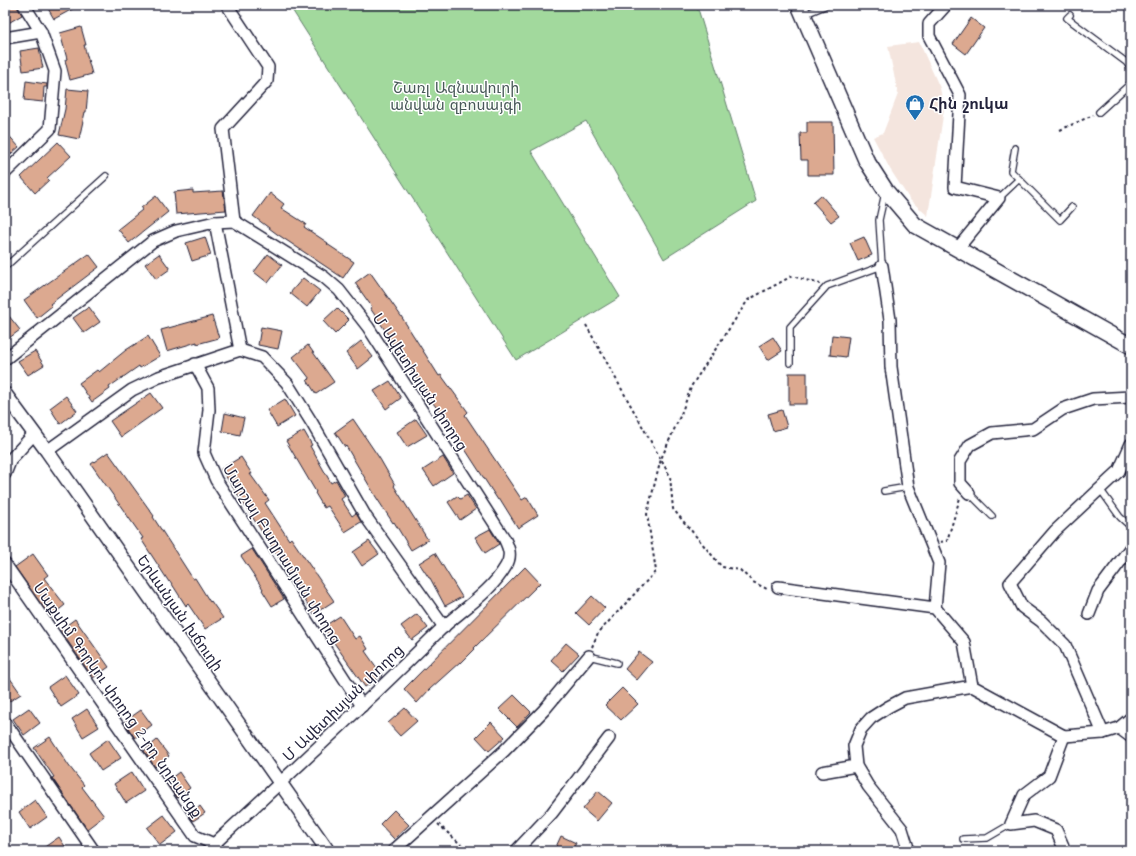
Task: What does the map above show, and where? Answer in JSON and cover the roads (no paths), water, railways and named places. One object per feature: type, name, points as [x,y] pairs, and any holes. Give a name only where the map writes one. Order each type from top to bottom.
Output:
[{"type":"main road","points":[[801,10],[866,160],[886,191],[915,225],[1131,346]]},
{"type":"street","points":[[5,174],[50,128],[55,71],[41,32],[24,5]]},
{"type":"street","points":[[5,359],[153,241],[176,231],[215,222],[234,221],[223,129],[268,81],[268,67],[227,5]]},
{"type":"street","points":[[946,5],[929,24],[930,36],[960,95],[955,187],[999,198],[958,248]]},
{"type":"street","points":[[5,38],[41,32]]},
{"type":"street","name":"Մ Ավետիսյան փողոց","points":[[214,849],[280,783],[444,627],[489,588],[507,565],[510,550],[504,538],[368,327],[339,290],[324,277],[234,221]]},
{"type":"street","points":[[215,222],[240,350]]},
{"type":"street","points":[[882,266],[890,320],[891,367],[908,487],[939,563],[935,608]]},
{"type":"street","points":[[47,451],[132,390],[159,377],[240,350],[262,357],[287,383],[366,517],[444,627]]},
{"type":"street","name":"Մարշալ Բաղրամյան փողոց","points":[[195,364],[208,388],[209,410],[204,453],[216,480],[362,706]]},
{"type":"street","name":"Երևանյան խճուղի","points":[[5,394],[47,451],[328,851]]},
{"type":"street","points":[[966,490],[960,483],[960,461],[970,445],[992,433],[1034,428],[1063,409],[1093,399],[1131,397]]},
{"type":"street","points":[[5,474],[11,460],[34,434]]},
{"type":"street","points":[[1103,733],[1065,645],[1041,621],[1022,607],[1010,583],[1055,531],[1119,471],[1131,444]]},
{"type":"street","points":[[1089,614],[1098,591],[1131,548]]},
{"type":"street","name":"Մաքսիմ Գորկու փողոց 2-րդ նրբանցք","points":[[5,564],[195,836],[214,849]]},
{"type":"street","points":[[778,588],[935,608],[964,642],[972,686]]},
{"type":"street","points":[[393,851],[504,751],[544,710],[589,656]]},
{"type":"street","points":[[907,851],[908,848],[902,829],[868,786],[856,766],[854,746],[861,729],[871,718],[888,706],[905,698],[972,686],[1064,736],[1103,733],[1119,728],[1131,718]]},
{"type":"street","points":[[5,722],[94,851]]},
{"type":"street","points":[[1119,728],[1131,737]]},
{"type":"street","points":[[1011,824],[1024,795],[1049,776],[1064,736]]},
{"type":"street","points":[[516,851],[552,813],[609,738]]},
{"type":"street","points":[[822,772],[856,766]]},
{"type":"street","points":[[1011,824],[1034,820],[1056,830],[1063,846]]},
{"type":"lane","points":[[801,10],[827,5]]},
{"type":"lane","points":[[1070,15],[1067,18],[1126,62],[1131,69]]},
{"type":"lane","points":[[1099,112],[1131,83]]},
{"type":"lane","points":[[1015,148],[1011,171],[1060,220],[1072,207]]},
{"type":"lane","points":[[5,267],[106,176]]},
{"type":"lane","points":[[999,198],[1019,179]]},
{"type":"lane","points":[[790,363],[790,327],[827,286],[882,266],[879,220],[886,191]]},
{"type":"lane","points":[[884,491],[908,487]]},
{"type":"lane","points":[[1100,489],[1120,517],[1131,527]]},
{"type":"lane","points":[[966,490],[992,516]]},
{"type":"lane","points":[[589,656],[617,663]]},
{"type":"lane","points":[[963,839],[987,838],[1011,824]]},
{"type":"place","name":"Հին շուկա","points":[[915,121]]},
{"type":"park label","name":"Շառլ Ազնավուրի անվան զբոսայգի","points":[[456,96]]}]
